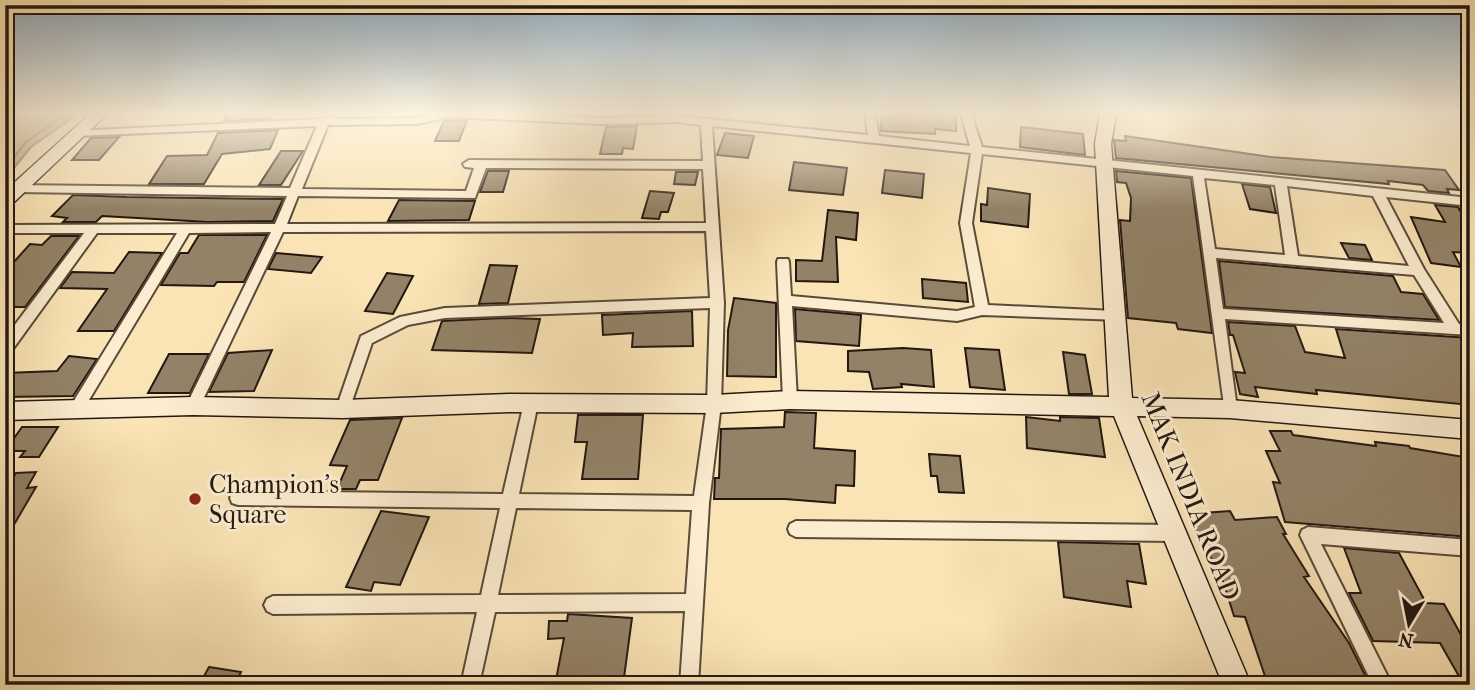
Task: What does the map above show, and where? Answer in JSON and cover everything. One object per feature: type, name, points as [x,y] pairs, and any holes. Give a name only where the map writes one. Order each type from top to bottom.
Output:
[{"type":"street","points":[[11,194],[61,146]]},
{"type":"street","points":[[193,406],[279,228],[314,146]]},
{"type":"street","points":[[689,685],[701,503],[714,404],[717,303],[708,146]]},
{"type":"street","points":[[941,146],[1470,202]]},
{"type":"street","points":[[976,146],[966,223],[982,310]]},
{"type":"street","name":"MAK INDIA ROAD","points":[[1103,146],[1121,406],[1237,685]]},
{"type":"street","points":[[11,194],[294,192],[471,195],[475,164],[709,165]]},
{"type":"street","points":[[1198,173],[1230,409]]},
{"type":"street","points":[[1281,183],[1292,258]]},
{"type":"street","points":[[1378,193],[1418,271],[1455,329]]},
{"type":"street","points":[[5,229],[712,227]]},
{"type":"street","points":[[5,349],[93,229]]},
{"type":"street","points":[[75,411],[185,229]]},
{"type":"street","points":[[1209,253],[1292,258],[1418,271]]},
{"type":"street","points":[[783,262],[790,400]]},
{"type":"street","points":[[785,300],[957,316],[982,310],[1115,316]]},
{"type":"street","points":[[343,409],[366,340],[404,321],[445,313],[717,303]]},
{"type":"street","points":[[1219,314],[1470,330]]},
{"type":"street","points":[[5,411],[193,406],[343,409],[531,404],[714,404],[790,400],[1230,409],[1470,430]]},
{"type":"street","points":[[470,685],[531,404]]},
{"type":"street","points":[[238,498],[701,503]]},
{"type":"street","points":[[796,529],[1174,533]]},
{"type":"street","points":[[1383,685],[1308,535],[1470,548]]},
{"type":"street","points":[[273,606],[694,602]]},
{"type":"water","points":[[5,146],[32,146],[31,147],[5,179]]},
{"type":"building","points":[[84,146],[111,146],[99,160],[72,160]]},
{"type":"building","points":[[211,146],[271,146],[270,149],[222,154],[204,184],[149,184],[167,156],[207,155]]},
{"type":"building","points":[[602,146],[633,146],[633,149],[623,148],[622,154],[600,154]]},
{"type":"building","points":[[720,146],[751,146],[748,158],[717,155]]},
{"type":"building","points":[[1084,146],[1085,155],[1020,147]]},
{"type":"building","points":[[1115,146],[1196,146],[1271,157],[1445,170],[1459,190],[1447,189],[1449,193],[1428,191],[1423,185],[1388,181],[1389,184],[1116,158]]},
{"type":"building","points":[[281,151],[303,151],[281,185],[259,185]]},
{"type":"building","points":[[794,162],[847,168],[843,195],[789,190]]},
{"type":"building","points":[[885,170],[924,174],[922,198],[882,193]]},
{"type":"building","points":[[488,171],[509,171],[503,192],[480,192]]},
{"type":"building","points":[[1116,171],[1191,178],[1212,333],[1178,329],[1176,323],[1128,318],[1120,220],[1130,221],[1131,198],[1126,183],[1117,182]]},
{"type":"building","points":[[676,172],[698,172],[695,185],[674,184]]},
{"type":"building","points":[[1242,184],[1270,187],[1276,213],[1250,209]]},
{"type":"building","points":[[988,188],[1030,194],[1028,227],[981,221],[981,204],[987,205]]},
{"type":"building","points":[[650,191],[674,193],[668,212],[661,212],[659,219],[642,218]]},
{"type":"building","points":[[73,195],[283,199],[273,221],[208,222],[102,216],[96,222],[63,222],[67,218],[52,216]]},
{"type":"building","points":[[399,200],[475,201],[469,220],[388,221]]},
{"type":"building","points":[[1435,205],[1458,207],[1467,223],[1470,223],[1470,253],[1453,252],[1461,267],[1431,263],[1411,217],[1445,222]]},
{"type":"building","points":[[828,210],[858,213],[856,240],[836,237],[838,282],[796,281],[796,260],[822,261]]},
{"type":"building","points":[[199,235],[267,235],[244,282],[217,282],[214,286],[161,285],[180,253],[188,253]]},
{"type":"building","points":[[51,236],[79,236],[25,307],[5,307],[5,272],[30,244],[42,245]]},
{"type":"building","points":[[1341,243],[1365,245],[1372,260],[1349,258]]},
{"type":"building","points":[[129,252],[162,253],[114,331],[78,331],[107,289],[60,288],[72,272],[114,273]]},
{"type":"building","points":[[276,253],[322,257],[311,273],[268,269]]},
{"type":"building","points":[[1219,261],[1393,276],[1401,292],[1423,294],[1439,320],[1225,307]]},
{"type":"building","points":[[490,265],[517,266],[508,303],[479,304]]},
{"type":"building","points":[[387,273],[413,276],[393,314],[365,311]]},
{"type":"building","points":[[922,279],[966,283],[968,302],[923,298]]},
{"type":"building","points":[[734,298],[776,303],[776,377],[727,376],[728,330]]},
{"type":"building","points":[[795,309],[861,315],[859,346],[796,341]]},
{"type":"building","points":[[692,311],[693,346],[632,347],[633,333],[603,335],[602,315]]},
{"type":"building","points":[[540,319],[532,353],[432,350],[442,321]]},
{"type":"building","points":[[1228,322],[1295,326],[1305,352],[1345,358],[1336,329],[1470,338],[1470,405],[1255,387],[1258,397],[1240,394],[1235,372],[1245,373],[1233,335],[1230,335]]},
{"type":"building","points":[[903,348],[931,350],[934,387],[901,384],[902,387],[873,389],[869,372],[848,371],[848,351]]},
{"type":"building","points":[[965,348],[999,350],[1005,390],[970,387]]},
{"type":"building","points":[[272,350],[254,391],[209,392],[228,353]]},
{"type":"building","points":[[1063,352],[1085,355],[1092,394],[1069,394]]},
{"type":"building","points":[[169,354],[209,354],[190,393],[148,393]]},
{"type":"building","points":[[69,356],[97,359],[73,396],[5,397],[5,373],[57,371]]},
{"type":"building","points":[[785,412],[816,413],[814,448],[855,451],[854,486],[836,485],[835,503],[785,499],[714,499],[715,478],[719,478],[721,429],[784,427]]},
{"type":"building","points":[[578,415],[643,415],[638,479],[582,479],[587,442],[575,442]]},
{"type":"building","points":[[1026,417],[1060,421],[1060,417],[1099,418],[1105,457],[1027,448]]},
{"type":"building","points":[[402,418],[378,480],[360,480],[356,489],[337,489],[347,466],[330,465],[350,420]]},
{"type":"building","points":[[22,427],[58,427],[39,457],[20,457],[25,451],[5,451]]},
{"type":"building","points":[[1270,431],[1291,431],[1293,435],[1376,446],[1375,442],[1409,446],[1470,458],[1470,537],[1285,522],[1273,482],[1280,483],[1266,451],[1280,451]]},
{"type":"building","points":[[929,454],[960,456],[964,493],[939,492],[937,476],[931,476]]},
{"type":"building","points":[[36,472],[27,488],[36,487],[5,540],[5,490],[16,473]]},
{"type":"building","points":[[381,511],[429,517],[400,585],[374,582],[371,591],[346,587]]},
{"type":"building","points":[[1230,511],[1235,520],[1277,517],[1286,534],[1283,534],[1309,576],[1304,577],[1349,643],[1368,681],[1268,685],[1245,617],[1234,616],[1223,581],[1188,514]]},
{"type":"building","points":[[1058,542],[1139,544],[1146,584],[1127,581],[1131,607],[1064,597]]},
{"type":"building","points":[[1344,548],[1399,553],[1426,603],[1444,604],[1470,651],[1470,685],[1464,685],[1440,643],[1373,641],[1349,593],[1361,593]]},
{"type":"building","points":[[568,614],[632,618],[623,685],[555,685],[564,638],[548,639],[549,621],[567,621]]},
{"type":"building","points":[[209,667],[241,672],[235,685],[199,685]]},
{"type":"place","name":"Champion's Square","points":[[195,499]]}]
